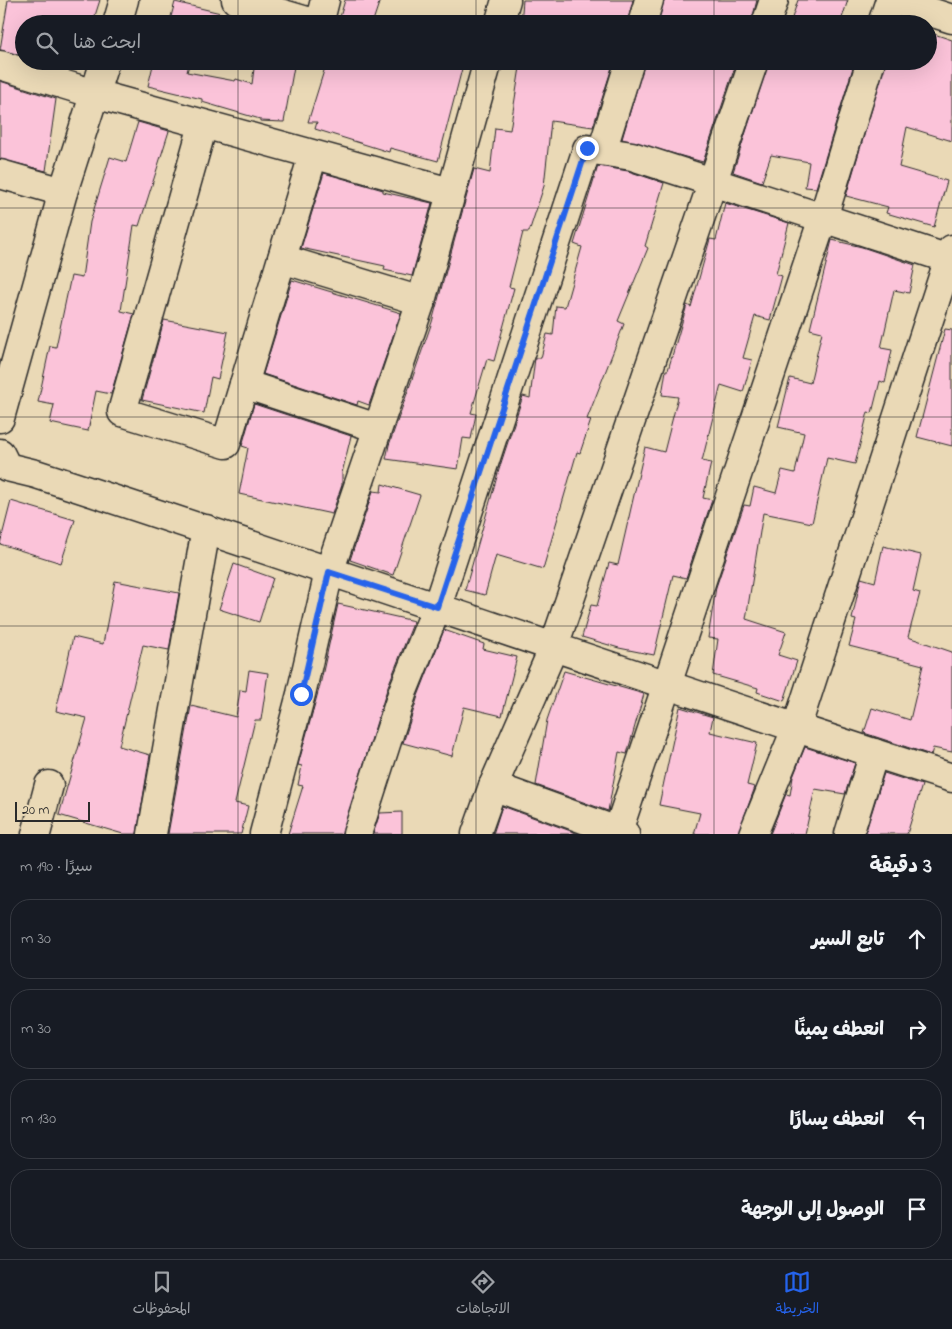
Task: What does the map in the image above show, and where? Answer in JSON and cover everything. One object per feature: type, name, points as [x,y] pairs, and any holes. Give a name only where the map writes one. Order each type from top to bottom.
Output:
[{"type":"street","points":[[120,15],[124,0]]},
{"type":"street","points":[[236,0],[287,15]]},
{"type":"street","points":[[321,15],[325,0]]},
{"type":"street","points":[[502,15],[506,0]]},
{"type":"street","points":[[645,15],[649,0]]},
{"type":"street","points":[[769,15],[774,0]]},
{"type":"street","points":[[885,15],[891,0],[952,19]]},
{"type":"street","points":[[0,65],[15,70]]},
{"type":"street","points":[[16,70],[95,94],[450,192]]},
{"type":"street","points":[[0,418],[63,192],[102,70]]},
{"type":"street","points":[[264,834],[301,694],[329,572],[420,301],[485,70]]},
{"type":"street","points":[[602,151],[627,70]]},
{"type":"street","points":[[476,834],[493,786],[553,649],[751,70]]},
{"type":"street","points":[[493,786],[620,833],[823,218],[868,70]]},
{"type":"street","points":[[203,124],[122,412],[226,444],[313,155]]},
{"type":"street","points":[[356,834],[403,691],[437,607],[587,148],[632,156],[951,257],[796,729],[753,834]]},
{"type":"street","points":[[0,174],[63,192]]},
{"type":"street","points":[[282,259],[420,301]]},
{"type":"street","points":[[244,384],[376,428]]},
{"type":"street","points":[[0,453],[7,467],[36,474],[206,529],[437,607],[553,649],[952,778]]},
{"type":"street","points":[[152,834],[206,529]]},
{"type":"street","points":[[849,834],[874,753]]},
{"type":"street","points":[[36,834],[49,785]]},
{"type":"building","points":[[8,0],[100,0],[95,15],[15,15],[15,54],[0,50]]},
{"type":"building","points":[[345,0],[380,0],[375,15],[341,15]]},
{"type":"building","points":[[523,0],[633,0],[629,15],[522,15]]},
{"type":"building","points":[[664,0],[757,0],[753,15],[660,15]]},
{"type":"building","points":[[798,0],[848,0],[843,15],[793,15]]},
{"type":"building","points":[[175,2],[229,15],[171,15]]},
{"type":"building","points":[[937,35],[952,40],[952,141],[907,127],[899,167],[947,181],[934,227],[886,213],[888,207],[846,196],[883,70],[937,70]]},
{"type":"building","points":[[152,70],[188,70],[187,72],[235,81],[236,79],[252,84],[254,70],[293,70],[284,122],[260,121],[260,119],[202,102],[202,99],[148,86]]},
{"type":"building","points":[[324,70],[462,70],[438,161],[390,148],[389,152],[315,129],[317,122],[308,122]]},
{"type":"building","points":[[520,70],[611,70],[593,127],[551,121],[544,186],[529,232],[523,232],[509,287],[514,288],[494,361],[487,359],[471,413],[476,414],[471,439],[463,438],[458,469],[386,459],[389,445],[432,322],[474,169],[490,173],[495,128],[510,130]]},
{"type":"building","points":[[642,70],[734,70],[703,162],[622,139]]},
{"type":"building","points":[[766,70],[852,70],[816,188],[805,187],[809,162],[771,155],[762,182],[733,172]]},
{"type":"building","points":[[0,81],[56,99],[46,171],[0,159]]},
{"type":"building","points":[[138,122],[169,131],[139,226],[134,225],[121,311],[134,314],[111,394],[96,391],[88,431],[50,423],[54,405],[38,402],[50,346],[56,347],[71,276],[82,278],[90,222],[110,157],[126,162]]},
{"type":"building","points":[[598,166],[628,171],[664,183],[645,246],[648,248],[618,321],[624,324],[587,419],[591,420],[580,453],[577,452],[543,569],[496,555],[485,595],[465,590],[500,466],[523,396],[530,398],[535,358],[541,358],[547,334],[553,335],[556,306],[565,307],[582,247],[574,244]]},
{"type":"building","points":[[324,173],[383,190],[383,192],[432,203],[412,276],[384,270],[385,266],[301,248]]},
{"type":"building","points":[[725,203],[789,223],[776,274],[782,276],[770,320],[755,316],[743,358],[752,360],[743,392],[721,385],[702,461],[711,463],[703,498],[712,500],[686,578],[673,575],[654,655],[619,648],[582,637],[591,605],[597,606],[609,563],[618,565],[645,447],[664,452],[678,397],[662,395],[666,370],[668,370],[687,305],[691,307],[710,239],[716,240]]},
{"type":"building","points":[[832,240],[862,247],[915,265],[909,293],[894,290],[881,348],[892,350],[885,383],[880,381],[872,413],[868,412],[855,464],[827,458],[812,523],[763,513],[746,619],[786,632],[778,655],[797,661],[784,701],[757,692],[758,688],[713,675],[718,639],[708,638],[716,587],[744,505],[750,506],[754,487],[776,493],[782,470],[795,473],[804,433],[778,427],[790,378],[810,383],[822,332],[810,329]]},
{"type":"building","points":[[292,280],[401,313],[369,405],[358,401],[357,405],[263,374]]},
{"type":"building","points":[[164,320],[228,332],[218,379],[211,377],[204,413],[142,400]]},
{"type":"building","points":[[945,329],[952,330],[952,446],[917,437]]},
{"type":"building","points":[[254,404],[351,436],[342,473],[342,485],[332,514],[239,494],[248,448],[242,446]]},
{"type":"building","points":[[382,484],[420,495],[393,575],[350,560],[373,491],[381,492]]},
{"type":"building","points":[[11,501],[75,520],[61,563],[0,544]]},
{"type":"building","points":[[883,546],[921,555],[913,591],[920,593],[908,637],[952,652],[952,752],[933,748],[931,755],[864,733],[872,708],[910,720],[923,665],[849,646],[856,620],[852,619],[861,578],[875,582]]},
{"type":"building","points":[[234,564],[273,578],[259,622],[219,609]]},
{"type":"building","points":[[115,581],[179,593],[169,650],[143,645],[119,746],[150,755],[137,834],[123,834],[59,815],[87,718],[56,711],[73,637],[103,644]]},
{"type":"building","points":[[338,604],[414,621],[388,686],[342,834],[288,834],[303,786],[298,785],[302,766],[298,765],[320,685]]},
{"type":"building","points":[[444,630],[484,644],[483,649],[517,657],[502,716],[464,707],[452,756],[403,743],[418,696]]},
{"type":"building","points":[[249,670],[268,673],[261,720],[255,720],[235,803],[248,806],[241,834],[168,834],[191,706],[236,717],[240,690],[246,691]]},
{"type":"building","points":[[564,671],[644,694],[627,754],[619,752],[608,811],[536,785],[547,720]]},
{"type":"building","points":[[680,707],[713,717],[710,732],[757,743],[747,785],[755,787],[738,834],[694,834],[700,813],[659,805]]},
{"type":"building","points":[[805,747],[855,763],[845,794],[815,789],[805,834],[770,834],[786,794],[790,795],[793,777]]},
{"type":"building","points":[[884,773],[922,785],[907,834],[865,834]]},
{"type":"building","points":[[502,806],[579,834],[493,834]]},
{"type":"building","points":[[402,812],[402,834],[373,834],[380,813]]},
{"type":"route","points":[[301,694],[329,572],[437,607],[587,148]]}]
